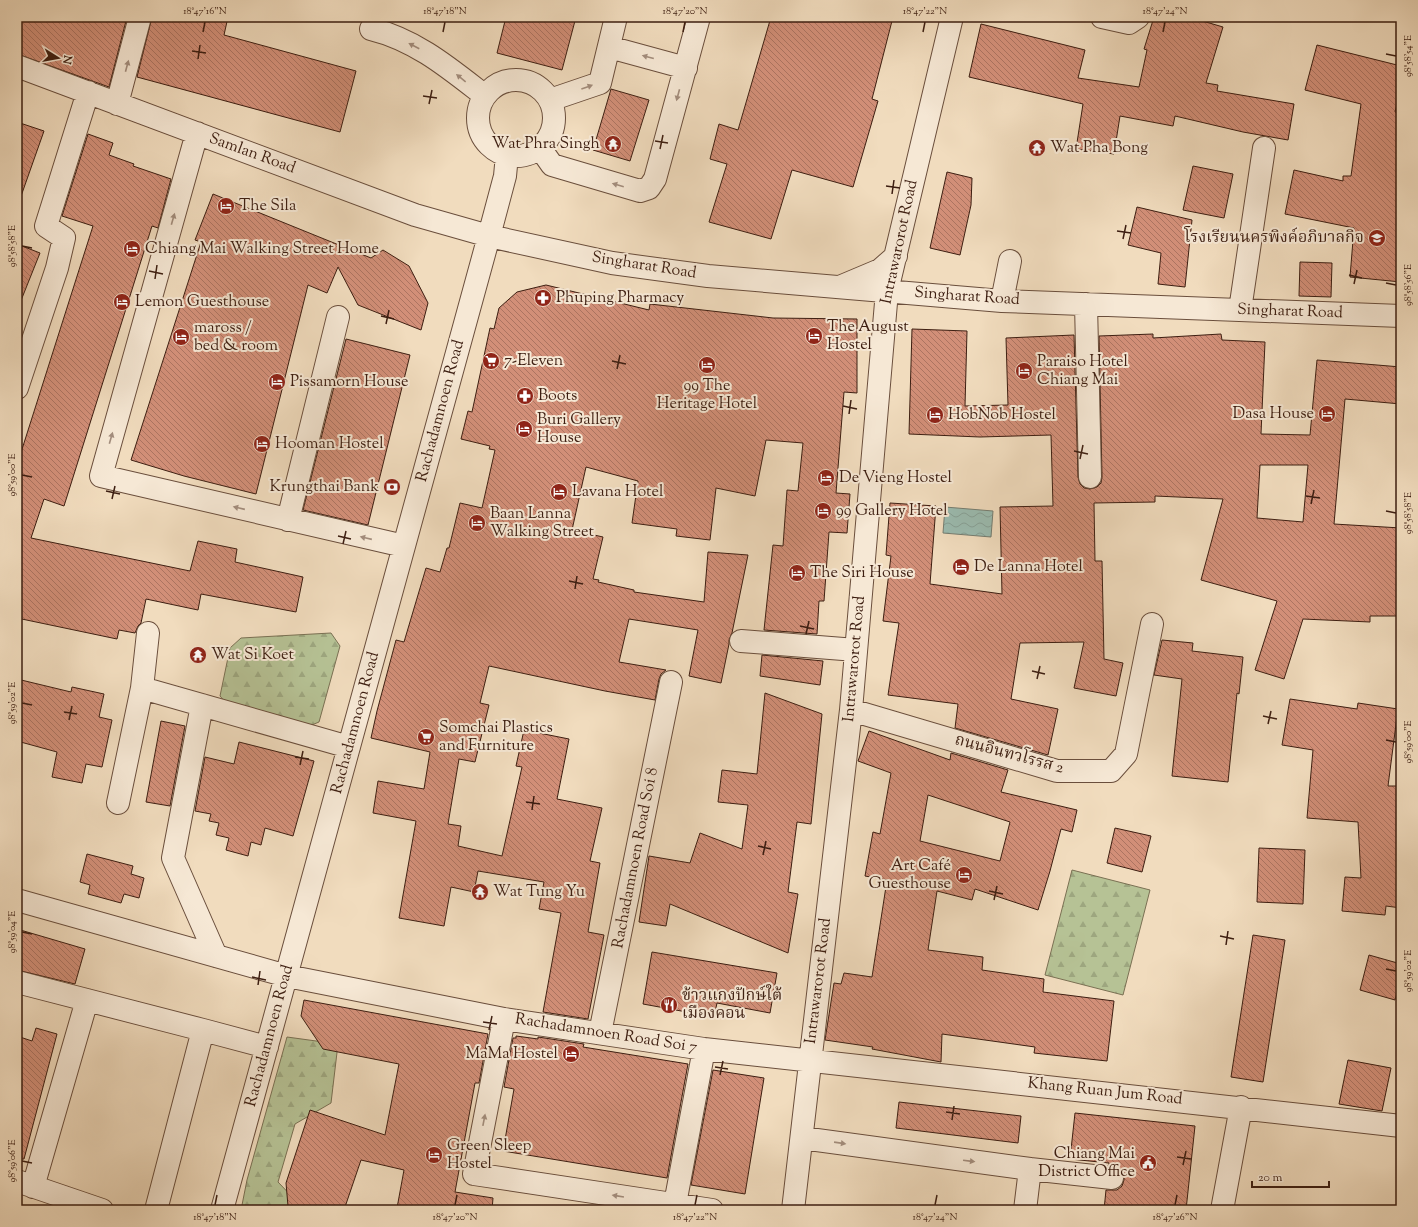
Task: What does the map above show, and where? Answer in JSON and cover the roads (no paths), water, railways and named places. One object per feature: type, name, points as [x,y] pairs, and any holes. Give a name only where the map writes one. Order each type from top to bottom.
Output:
[{"type":"street","points":[[117,104],[140,17]]},
{"type":"street","points":[[550,100],[600,83],[616,17]]},
{"type":"street","points":[[540,148],[552,165],[640,191],[649,188],[655,179],[699,17]]},
{"type":"street","name":"Intrawarorot Road","points":[[793,1210],[852,710],[887,291],[952,17]]},
{"type":"street","points":[[1102,17],[1129,23],[1138,17]]},
{"type":"street","points":[[385,26],[438,59],[485,96]]},
{"type":"street","points":[[609,47],[686,68]]},
{"type":"street","name":"Samlan Road","points":[[17,66],[415,215],[489,236]]},
{"type":"street","points":[[519,80],[537,86],[550,100],[554,113],[553,126],[549,138],[540,148],[519,156],[507,156],[496,150],[486,142],[480,132],[478,120],[480,107],[485,96],[494,87],[506,81],[519,80]]},
{"type":"street","points":[[17,388],[57,268],[64,238],[46,226],[88,92]]},
{"type":"street","points":[[197,133],[101,476],[404,546]]},
{"type":"street","points":[[1240,310],[1264,148]]},
{"type":"street","name":"Rachadamnoen Road","points":[[222,1210],[489,236],[505,176],[507,156]]},
{"type":"street","name":"Singharat Road","points":[[489,236],[620,264],[708,276],[839,288],[1002,301],[1401,316]]},
{"type":"street","points":[[839,288],[880,270],[896,256]]},
{"type":"street","points":[[1002,301],[1010,261]]},
{"type":"street","points":[[1086,304],[1090,477]]},
{"type":"street","points":[[288,520],[338,317]]},
{"type":"street","name":"ถนนอินทวโรรส 2","points":[[852,710],[1057,771],[1110,771],[1126,754],[1152,624]]},
{"type":"street","points":[[118,803],[142,688],[148,633]]},
{"type":"street","points":[[740,641],[856,650]]},
{"type":"street","name":"Rachadamnoen Road Soi 8","points":[[600,1033],[672,682]]},
{"type":"street","points":[[142,688],[349,747]]},
{"type":"street","points":[[202,705],[173,858],[216,956]]},
{"type":"street","name":"Rachadamnoen Road Soi 7","points":[[17,900],[287,976],[504,1019],[704,1049],[810,1061]]},
{"type":"street","points":[[17,982],[267,1048]]},
{"type":"street","points":[[87,1000],[25,1184],[102,1210]]},
{"type":"street","points":[[504,1019],[474,1174],[712,1210]]},
{"type":"street","points":[[156,1210],[203,1030]]},
{"type":"street","points":[[675,1204],[704,1049]]},
{"type":"street","name":"Khang Ruan Jum Road","points":[[810,1061],[1241,1107],[1401,1126]]},
{"type":"street","points":[[1222,1210],[1241,1107]]},
{"type":"street","points":[[802,1138],[1030,1169],[1112,1178]]},
{"type":"street","points":[[1025,1210],[1030,1169]]},
{"type":"water","points":[[945,507],[993,511],[991,537],[943,533]]},
{"type":"place","name":"Wat Phra Singh","points":[[613,144]]},
{"type":"place","name":"Wat Pha Bong","points":[[1037,148]]},
{"type":"place","name":"The Sila","points":[[226,206]]},
{"type":"place","name":"โรงเรียนนครพิงค์อภิบาลกิจ","points":[[1377,238]]},
{"type":"place","name":"Chiang Mai Walking Street Home","points":[[132,249]]},
{"type":"place","name":"Phuping Pharmacy","points":[[543,298]]},
{"type":"place","name":"Lemon Guesthouse","points":[[122,302]]},
{"type":"place","name":"The August Hostel","points":[[814,336]]},
{"type":"place","name":"maross / bed & room","points":[[181,337]]},
{"type":"place","name":"7-Eleven","points":[[491,361]]},
{"type":"place","name":"99 The Heritage Hotel","points":[[707,365]]},
{"type":"place","name":"Paraiso Hotel Chiang Mai","points":[[1024,371]]},
{"type":"place","name":"Pissamorn House","points":[[277,382]]},
{"type":"place","name":"Boots","points":[[525,396]]},
{"type":"place","name":"Dasa House","points":[[1327,414]]},
{"type":"place","name":"HobNob Hostel","points":[[935,415]]},
{"type":"place","name":"Buri Gallery House","points":[[524,429]]},
{"type":"place","name":"Hooman Hostel","points":[[262,444]]},
{"type":"place","name":"De Vieng Hostel","points":[[826,478]]},
{"type":"place","name":"Krungthai Bank","points":[[392,487]]},
{"type":"place","name":"Lavana Hotel","points":[[559,492]]},
{"type":"place","name":"99 Gallery Hotel","points":[[823,511]]},
{"type":"place","name":"Baan Lanna Walking Street","points":[[477,523]]},
{"type":"place","name":"De Lanna Hotel","points":[[961,567]]},
{"type":"place","name":"The Siri House","points":[[797,573]]},
{"type":"place","name":"Wat Si Koet","points":[[198,655]]},
{"type":"place","name":"Somchai Plastics and Furniture","points":[[426,737]]},
{"type":"place","name":"Art Café Guesthouse","points":[[964,875]]},
{"type":"place","name":"Wat Tung Yu","points":[[480,892]]},
{"type":"place","name":"ข้าวแกงปักษ์ใต้ เมืองคอน","points":[[669,1005]]},
{"type":"place","name":"MaMa Hostel","points":[[571,1054]]},
{"type":"place","name":"Green Sleep Hostel","points":[[434,1155]]},
{"type":"place","name":"Chiang Mai District Office","points":[[1148,1163]]}]
